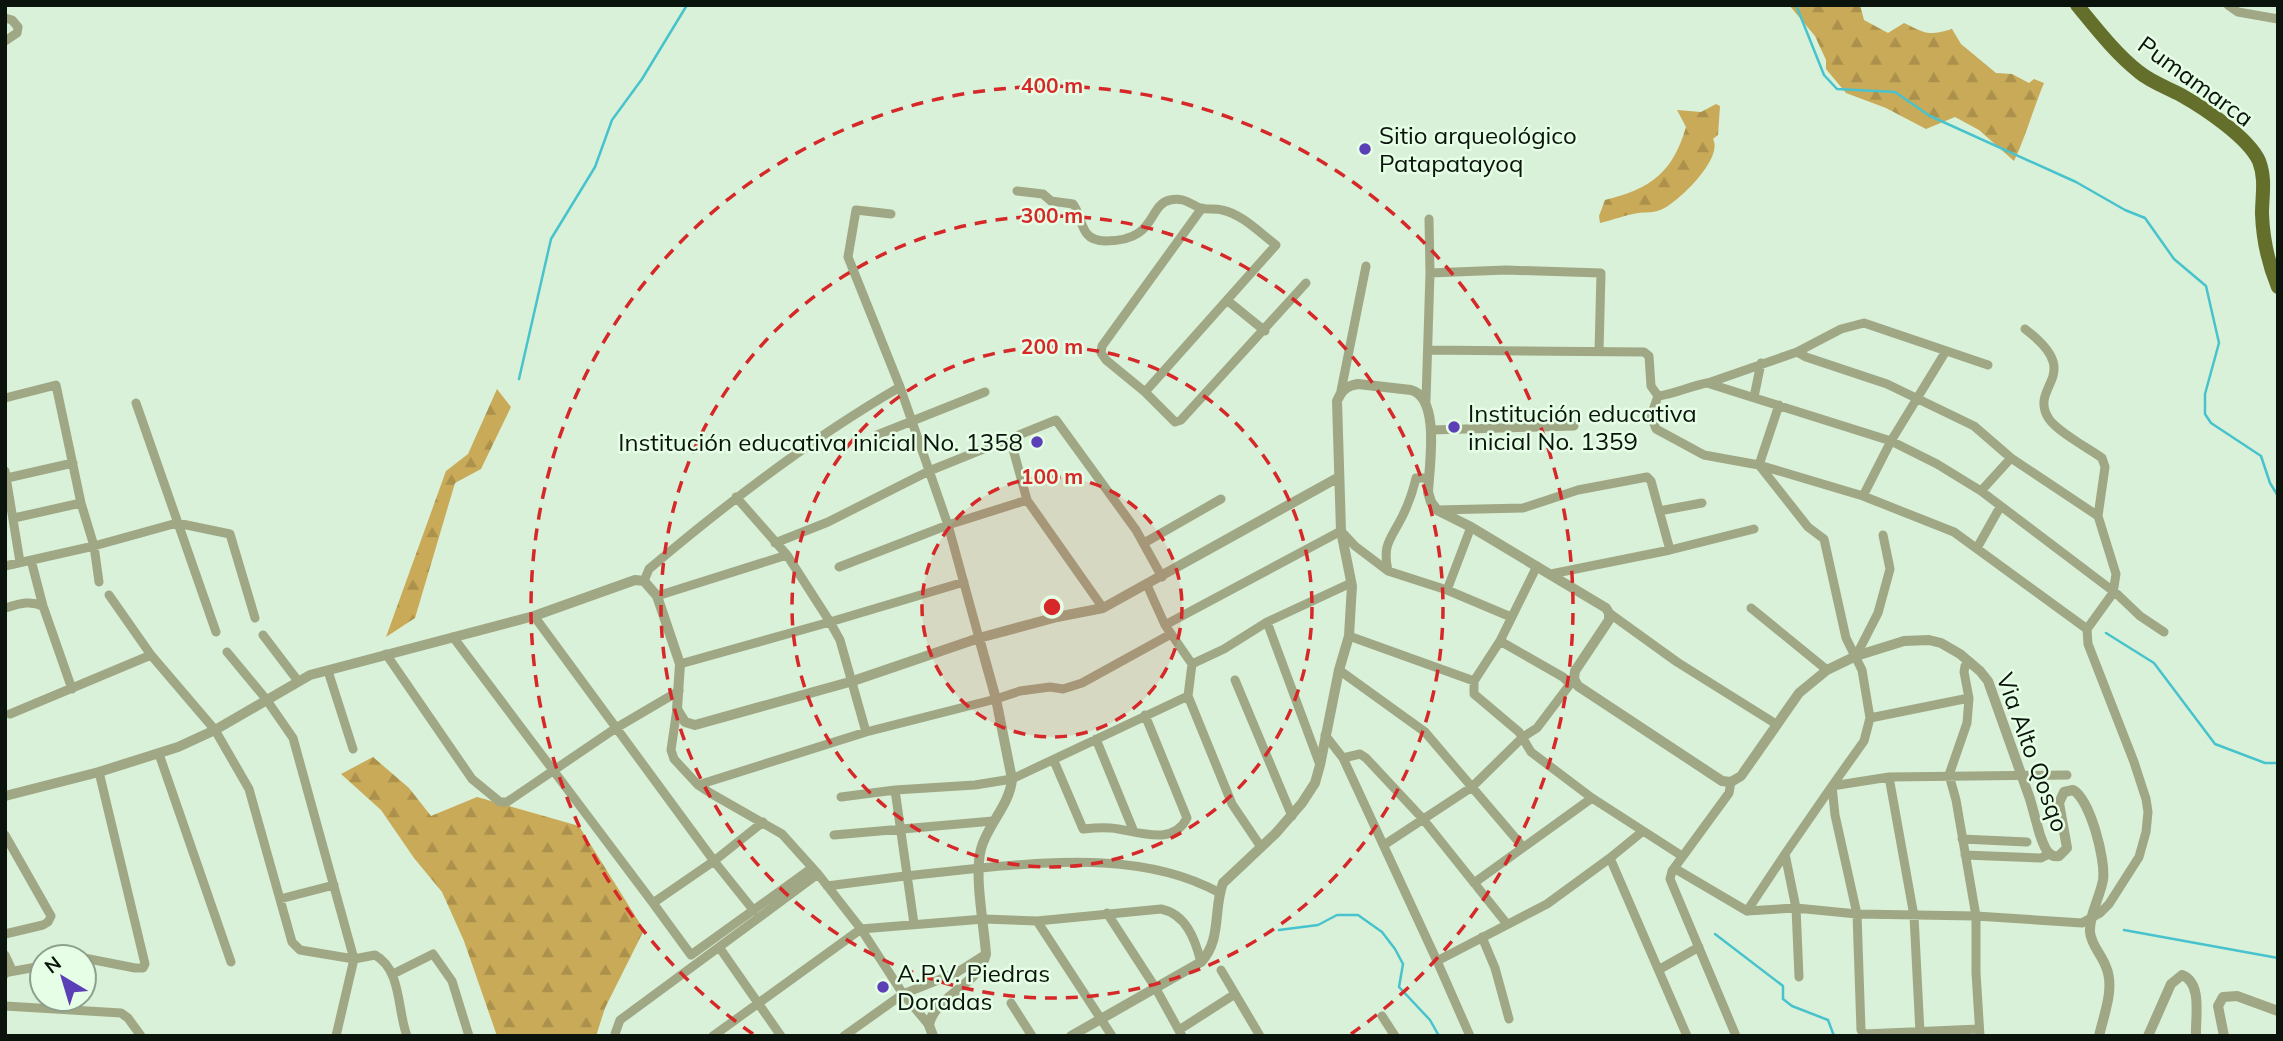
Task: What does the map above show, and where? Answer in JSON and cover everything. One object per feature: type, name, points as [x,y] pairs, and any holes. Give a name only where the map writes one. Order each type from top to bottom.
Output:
[{"type":"main road","name":"Pumamarca","points":[[2077,5],[2118,53],[2141,74],[2185,97],[2225,125],[2244,142],[2258,160],[2264,187],[2263,237],[2269,265],[2278,287]]},
{"type":"street","points":[[2228,5],[2238,12],[2278,19]]},
{"type":"street","points":[[5,18],[12,20],[18,27],[17,33],[5,41]]},
{"type":"street","points":[[1017,191],[1043,194],[1051,201],[1073,205],[1088,236],[1097,241],[1128,239],[1139,234],[1151,222],[1159,207],[1168,200],[1186,200],[1202,208],[1234,214],[1276,245],[1145,392]]},
{"type":"street","points":[[1202,208],[1102,346],[1101,353],[1178,422],[1265,331],[1306,283]]},
{"type":"street","points":[[891,214],[856,210],[848,257],[900,387],[948,525],[996,699],[1012,779],[1011,791],[993,821],[981,850],[978,869],[986,954],[981,968],[934,1012],[931,1030]]},
{"type":"street","points":[[1429,219],[1429,350],[1426,400],[1431,430],[1431,502],[1437,510],[1471,527],[1606,608],[1609,613],[1676,662],[1776,724]]},
{"type":"street","points":[[1071,1036],[1201,962],[1212,947],[1220,893],[1228,877],[1292,816],[1310,793],[1320,765],[1339,670],[1349,636],[1351,583],[1341,531],[1337,401],[1366,266]]},
{"type":"street","points":[[1430,273],[1506,270],[1601,273],[1599,351]]},
{"type":"street","points":[[1228,301],[1265,331]]},
{"type":"street","points":[[1658,396],[1673,395],[1761,362],[1797,352],[1841,329],[1864,323],[1988,365]]},
{"type":"street","points":[[1674,867],[1747,911],[1796,908],[1857,914],[1976,916],[2082,923],[2092,919],[2109,904],[2139,857],[2148,811],[2134,762],[2088,644],[2087,629],[2113,593],[2116,574],[2098,516],[2105,467],[2102,458],[2050,421],[2045,411],[2044,398],[2054,378],[2053,356],[2042,342],[2025,329]]},
{"type":"street","points":[[1429,350],[1644,352],[1649,356],[1651,386],[1658,396]]},
{"type":"street","points":[[1863,496],[1891,441],[1946,351]]},
{"type":"street","points":[[1797,352],[1887,384],[1974,426],[2011,458],[2098,516]]},
{"type":"street","points":[[1754,397],[1761,362]]},
{"type":"street","points":[[1707,383],[1891,441],[1937,464],[1981,491],[2164,632]]},
{"type":"street","points":[[1341,391],[1350,385],[1358,384],[1394,387],[1418,392],[1426,400]]},
{"type":"street","points":[[5,398],[56,385],[94,546],[99,582]]},
{"type":"street","points":[[644,581],[649,569],[736,496],[833,428],[900,387]]},
{"type":"street","points":[[877,435],[985,392]]},
{"type":"street","points":[[1658,396],[1651,416],[1656,429],[1704,455],[1759,465],[1863,496],[1954,532],[2087,629]]},
{"type":"street","points":[[136,403],[216,632]]},
{"type":"street","points":[[1759,465],[1779,405]]},
{"type":"street","points":[[775,543],[828,522],[929,471],[1056,421],[1144,544],[1162,577]]},
{"type":"street","points":[[1431,430],[1574,426]]},
{"type":"street","points":[[1010,438],[1027,500],[1103,608]]},
{"type":"street","points":[[1981,491],[2011,458]]},
{"type":"street","points":[[20,562],[6,474],[73,463]]},
{"type":"street","points":[[1747,911],[1864,740],[1871,718],[1862,670],[1846,638],[1824,539],[1808,527],[1759,465]]},
{"type":"street","points":[[677,709],[685,722],[695,725],[853,681],[979,638],[1056,617],[1103,608],[1339,477]]},
{"type":"street","points":[[1437,510],[1523,508],[1578,490],[1647,477],[1651,481],[1670,550]]},
{"type":"street","points":[[1388,571],[1384,556],[1389,537],[1402,518],[1416,478],[1429,478]]},
{"type":"street","points":[[736,496],[787,555],[840,640],[866,732]]},
{"type":"street","points":[[1144,544],[1221,499]]},
{"type":"street","points":[[839,567],[948,525],[1027,500]]},
{"type":"street","points":[[15,518],[82,503]]},
{"type":"street","points":[[1659,511],[1702,503]]},
{"type":"street","points":[[1977,548],[2000,507]]},
{"type":"street","points":[[5,566],[94,546],[177,523],[230,534],[255,618]]},
{"type":"street","points":[[1447,590],[1471,527]]},
{"type":"street","points":[[1551,574],[1670,550],[1754,528]]},
{"type":"street","points":[[1341,531],[1355,546],[1388,571],[1447,590],[1511,617]]},
{"type":"street","points":[[1165,625],[1341,531]]},
{"type":"street","points":[[1856,656],[1878,613],[1890,569],[1883,535]]},
{"type":"street","points":[[657,596],[787,555]]},
{"type":"street","points":[[31,560],[43,606],[72,689]]},
{"type":"street","points":[[1537,566],[1500,641],[1474,681],[1474,694],[1523,737],[1531,752],[1592,798],[1682,856]]},
{"type":"street","points":[[5,796],[159,754],[215,730],[310,675],[534,616],[635,580],[644,581],[657,596],[680,664],[671,750],[674,759],[698,785],[782,834],[861,929],[903,994],[931,1030]]},
{"type":"street","points":[[680,664],[964,582]]},
{"type":"street","points":[[1192,664],[1224,649],[1267,622],[1351,583]]},
{"type":"street","points":[[1147,585],[1165,625],[1192,664],[1188,696],[1232,804],[1261,847]]},
{"type":"street","points":[[109,595],[151,654],[215,730],[249,789],[292,942],[300,950],[354,959],[375,956],[381,959],[393,974],[407,1036]]},
{"type":"street","points":[[5,608],[27,602],[43,606]]},
{"type":"street","points":[[1751,608],[1827,670]]},
{"type":"street","points":[[1384,845],[1472,787],[1545,718],[1572,682],[1575,671],[1609,620],[1609,613]]},
{"type":"street","points":[[534,616],[615,729],[754,911]]},
{"type":"street","points":[[1267,622],[1320,765]]},
{"type":"street","points":[[698,785],[866,732],[1020,691],[1050,687],[1063,689],[1082,684],[1171,634]]},
{"type":"street","points":[[263,635],[298,681]]},
{"type":"street","points":[[1349,636],[1474,681]]},
{"type":"street","points":[[453,637],[691,955],[815,871]]},
{"type":"street","name":"Via Alto Qosqo","points":[[1731,782],[1741,776],[1799,693],[1827,670],[1856,656],[1919,639],[1941,643],[1970,662],[1980,671],[1993,693],[2049,854],[2054,857],[2065,852],[2067,848],[2059,803],[2064,792],[2073,790],[2084,799],[2104,865],[2089,931],[2110,980],[2109,996],[2099,1036]]},
{"type":"street","points":[[1500,641],[1572,682],[1722,781],[1731,782],[1729,793],[1674,867],[1670,879],[1736,1036]]},
{"type":"street","points":[[227,652],[266,699],[293,738],[354,959],[336,1036]]},
{"type":"street","points":[[10,714],[151,654]]},
{"type":"street","points":[[386,654],[472,779],[500,802],[507,802],[615,729],[679,691]]},
{"type":"street","points":[[1832,786],[1835,815],[1857,914],[1861,1030],[1864,1034],[1980,1032],[1976,916],[1956,800],[1949,775],[1966,723],[1969,698],[1964,672],[1965,666],[1970,662]]},
{"type":"street","points":[[1339,670],[1425,732],[1523,847]]},
{"type":"street","points":[[328,671],[353,749]]},
{"type":"street","points":[[1235,680],[1292,816]]},
{"type":"street","points":[[841,797],[1012,779],[1188,696]]},
{"type":"street","points":[[1871,718],[1969,698]]},
{"type":"street","points":[[1055,761],[1083,829],[1111,828],[1150,836],[1163,835],[1184,824],[1187,818],[1145,715]]},
{"type":"street","points":[[1325,735],[1343,758],[1470,1036]]},
{"type":"street","points":[[1096,739],[1133,832]]},
{"type":"street","points":[[159,754],[231,962]]},
{"type":"street","points":[[1343,758],[1360,754],[1366,758],[1423,819],[1507,924]]},
{"type":"street","points":[[98,961],[135,968],[142,968],[145,964],[99,772]]},
{"type":"street","points":[[1832,786],[1889,778],[1949,775],[2067,775]]},
{"type":"street","points":[[1889,778],[1914,916],[1920,1033]]},
{"type":"street","points":[[895,790],[914,924]]},
{"type":"street","points":[[1474,883],[1592,798]]},
{"type":"street","points":[[834,835],[993,821]]},
{"type":"street","points":[[653,903],[714,861],[763,822]]},
{"type":"street","points":[[1437,961],[1547,904],[1643,831]]},
{"type":"street","points":[[5,835],[51,916],[43,925],[5,934]]},
{"type":"street","points":[[1962,839],[2027,842]]},
{"type":"street","points":[[1785,854],[1796,908],[1799,976]]},
{"type":"street","points":[[1965,855],[2040,858],[2049,854]]},
{"type":"street","points":[[1610,858],[1687,1036]]},
{"type":"street","points":[[827,886],[1030,864],[1116,863],[1191,878],[1220,893]]},
{"type":"street","points":[[616,1036],[620,1020],[719,947],[815,871]]},
{"type":"street","points":[[280,899],[334,885]]},
{"type":"street","points":[[713,1036],[861,929],[984,919],[1037,921],[1161,909],[1178,915],[1189,930],[1201,962]]},
{"type":"street","points":[[1107,913],[1181,1033],[1235,994]]},
{"type":"street","points":[[1037,921],[1112,1036]]},
{"type":"street","points":[[1482,937],[1495,968],[1509,1019]]},
{"type":"street","points":[[719,947],[781,1036]]},
{"type":"street","points":[[1660,969],[1699,947]]},
{"type":"street","points":[[393,974],[433,954],[452,981],[469,1036]]},
{"type":"street","points":[[844,1036],[903,994],[956,973],[986,954]]},
{"type":"street","points":[[5,955],[11,968],[7,973]]},
{"type":"street","points":[[7,973],[28,968]]},
{"type":"street","points":[[1221,970],[1260,1036]]},
{"type":"street","points":[[2148,1036],[2171,984],[2182,975],[2193,984],[2195,991],[2196,1036]]},
{"type":"street","points":[[2224,1036],[2218,1006],[2223,997],[2236,996],[2278,1011]]},
{"type":"street","points":[[1011,1003],[1032,1036]]},
{"type":"street","points":[[5,1006],[121,1013],[141,1036]]},
{"type":"street","points":[[1382,1016],[1395,1036]]},
{"type":"street","points":[[396,1036],[403,1024]]},
{"type":"green space","points":[[1789,5],[1860,5],[1864,20],[1888,33],[1904,23],[1928,33],[1952,29],[1961,44],[1996,73],[2012,74],[2029,83],[2034,79],[2044,83],[2014,161],[1979,130],[1955,117],[1926,129],[1886,108],[1846,93],[1826,69],[1826,60],[1815,36]]},
{"type":"green space","points":[[1716,104],[1720,106],[1718,135],[1713,139],[1715,147],[1712,157],[1687,190],[1658,211],[1633,214],[1600,223],[1599,216],[1605,200],[1647,184],[1667,167],[1681,143],[1686,127],[1677,110],[1701,112]]},
{"type":"green space","points":[[497,389],[511,407],[481,469],[455,483],[415,618],[386,637],[446,471],[468,454]]},
{"type":"green space","points":[[373,757],[409,788],[431,816],[477,797],[579,826],[644,930],[605,1008],[598,1036],[497,1036],[464,941],[442,892],[414,858],[381,810],[341,774]]},
{"type":"waterway","points":[[519,379],[551,239],[595,167],[612,120],[642,79],[687,5]]},
{"type":"waterway","points":[[1796,5],[1824,75],[1837,89],[1895,92],[1930,116],[2076,182],[2125,210],[2145,218],[2174,259],[2206,286],[2219,343],[2205,394],[2205,414],[2211,423],[2261,456],[2270,483],[2278,496]]},
{"type":"waterway","points":[[2106,633],[2154,663],[2215,744],[2265,763],[2278,763]]},
{"type":"waterway","points":[[1279,930],[1318,925],[1337,915],[1358,915],[1382,932],[1395,949],[1403,964],[1399,987],[1430,1020],[1439,1036]]},
{"type":"waterway","points":[[2124,930],[2278,958]]},
{"type":"waterway","points":[[1715,934],[1783,986],[1783,999],[1792,1006],[1828,1020],[1834,1036]]},
{"type":"place","name":"Sitio arqueológico Patapatayoq","points":[[1365,149]]},
{"type":"place","name":"Institución educativa inicial No. 1359","points":[[1454,427]]},
{"type":"place","name":"Institución educativa inicial No. 1358","points":[[1037,442]]},
{"type":"place","name":"A.P.V. Piedras Doradas","points":[[883,987]]}]
